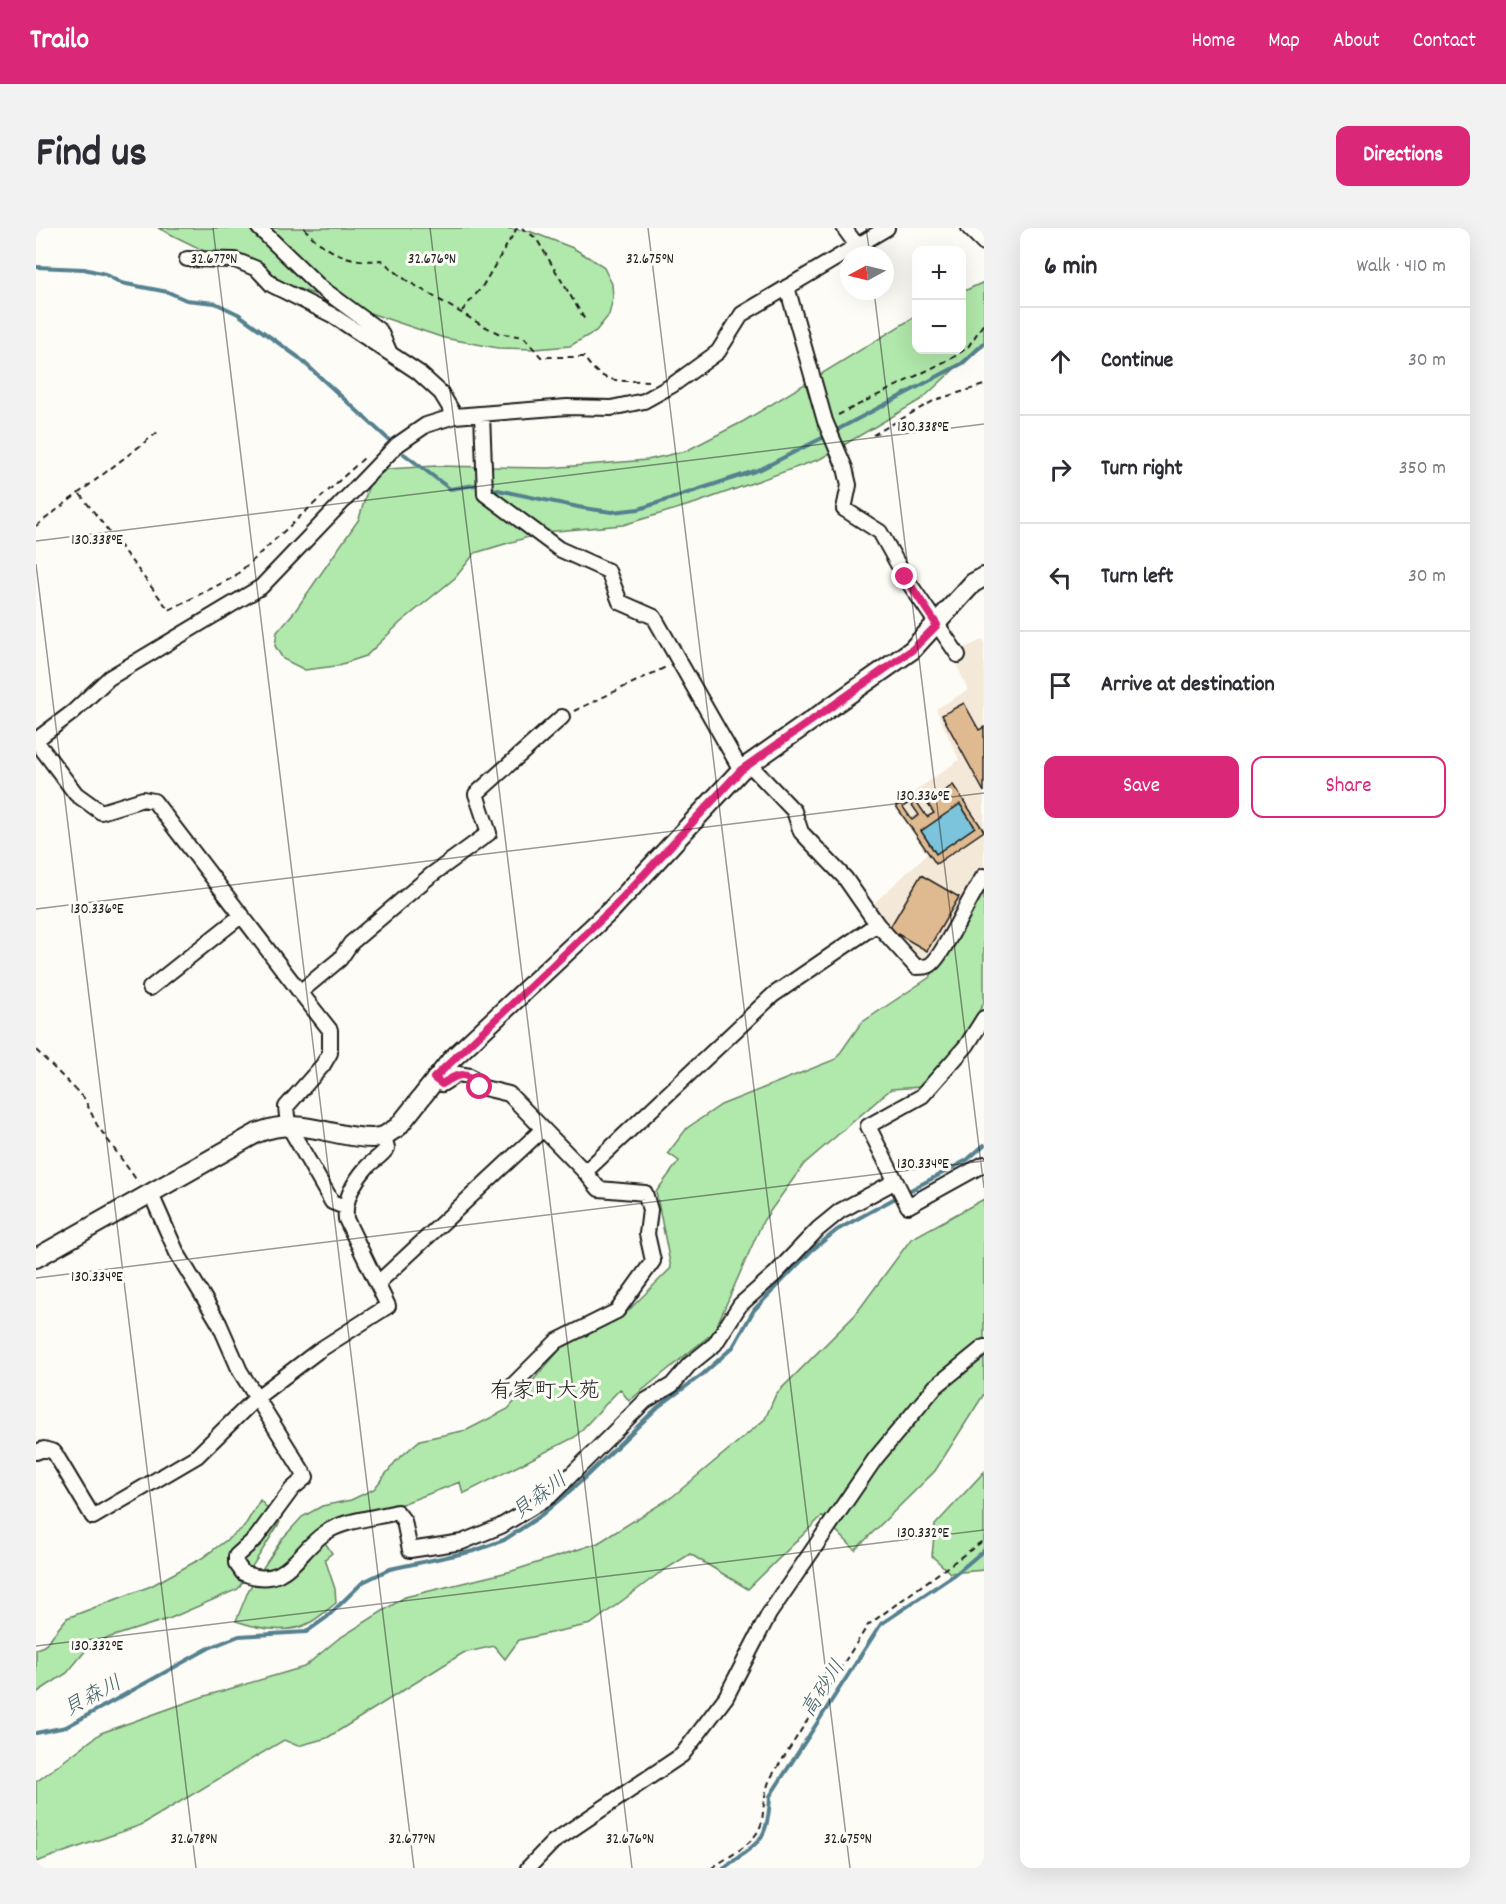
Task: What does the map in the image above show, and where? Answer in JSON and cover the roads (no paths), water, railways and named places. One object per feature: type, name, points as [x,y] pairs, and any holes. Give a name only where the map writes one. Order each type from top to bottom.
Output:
[{"type":"street","points":[[259,228],[320,287],[380,331],[388,351]]},
{"type":"street","points":[[844,228],[858,246],[887,228]]},
{"type":"street","points":[[969,228],[984,243]]},
{"type":"street","points":[[345,1207],[332,1202],[288,1125],[286,1107],[323,1065],[330,1053],[330,1030],[154,801],[143,799],[101,812],[76,794],[36,741],[73,712],[109,678],[261,587],[397,445],[426,425],[455,416],[567,407],[627,407],[671,386],[718,352],[742,314],[840,256]]},
{"type":"street","points":[[187,260],[235,260],[257,269],[272,285],[332,315],[388,351],[441,393],[455,416]]},
{"type":"street","points":[[787,287],[826,423],[849,485],[844,509],[880,532],[905,577],[958,655]]},
{"type":"street","points":[[482,414],[485,494],[560,549],[608,572],[620,602],[654,617],[676,661],[745,766],[794,811],[801,832],[845,878],[877,924],[916,967],[930,965],[939,955],[971,893],[984,876]]},
{"type":"street","points":[[36,1258],[257,1133],[288,1125],[305,1125],[362,1138],[384,1136],[398,1127],[434,1078],[611,910],[745,766],[912,650],[973,583],[984,577]]},
{"type":"street","points":[[300,992],[340,959],[351,943],[422,883],[489,833],[476,794],[562,717]]},
{"type":"street","points":[[150,988],[242,915]]},
{"type":"street","points":[[585,1172],[773,994],[877,924]]},
{"type":"street","points":[[984,1018],[967,1045],[922,1095],[868,1126],[908,1206],[984,1164]]},
{"type":"street","points":[[434,1078],[442,1084],[458,1074],[470,1076],[480,1087],[509,1094],[599,1189],[645,1193],[650,1210],[647,1234],[653,1261],[617,1311],[557,1341],[509,1389]]},
{"type":"street","points":[[378,1283],[543,1129]]},
{"type":"street","points":[[36,1452],[44,1449],[54,1452],[93,1517],[197,1456],[256,1398],[318,1351],[388,1306],[346,1220],[345,1207],[350,1193],[367,1166],[382,1155],[387,1148],[384,1136]]},
{"type":"street","points":[[148,1193],[177,1253],[219,1323],[256,1398],[306,1477],[292,1489],[256,1538],[236,1556],[236,1563],[243,1573],[262,1577],[277,1574],[300,1559],[324,1533],[337,1527],[397,1512],[404,1521],[410,1550],[462,1542],[501,1526],[550,1496],[645,1401],[672,1385],[689,1365],[715,1344],[740,1305],[775,1274],[818,1229],[840,1211],[899,1190]]},
{"type":"street","points":[[528,1868],[553,1842],[682,1755],[726,1697],[769,1614],[875,1459],[935,1387],[984,1347]]},
{"type":"water","points":[[960,804],[975,827],[936,854],[921,831]]},
{"type":"waterway","points":[[36,267],[84,269],[105,274],[121,283],[168,292],[186,300],[215,303],[238,314],[298,357],[388,439]]},
{"type":"waterway","points":[[833,432],[963,363],[984,343]]},
{"type":"waterway","points":[[493,489],[612,512],[639,509],[761,469],[826,436]]},
{"type":"waterway","points":[[404,454],[450,489],[475,485]]},
{"type":"waterway","name":"貝森川","points":[[905,1193],[967,1160],[984,1145]]},
{"type":"waterway","name":"貝森川","points":[[36,1733],[66,1727],[209,1648],[239,1636],[306,1632],[327,1617],[363,1582],[390,1569],[474,1551],[504,1540],[539,1517],[578,1484],[658,1407],[703,1374],[733,1347],[754,1310],[811,1251],[837,1230],[899,1196]]},
{"type":"waterway","name":"高砂川","points":[[724,1868],[759,1840],[767,1823],[770,1796],[881,1624],[957,1573],[984,1550]]},
{"type":"district","name":"有家町大苑","points":[[545,1389]]}]
